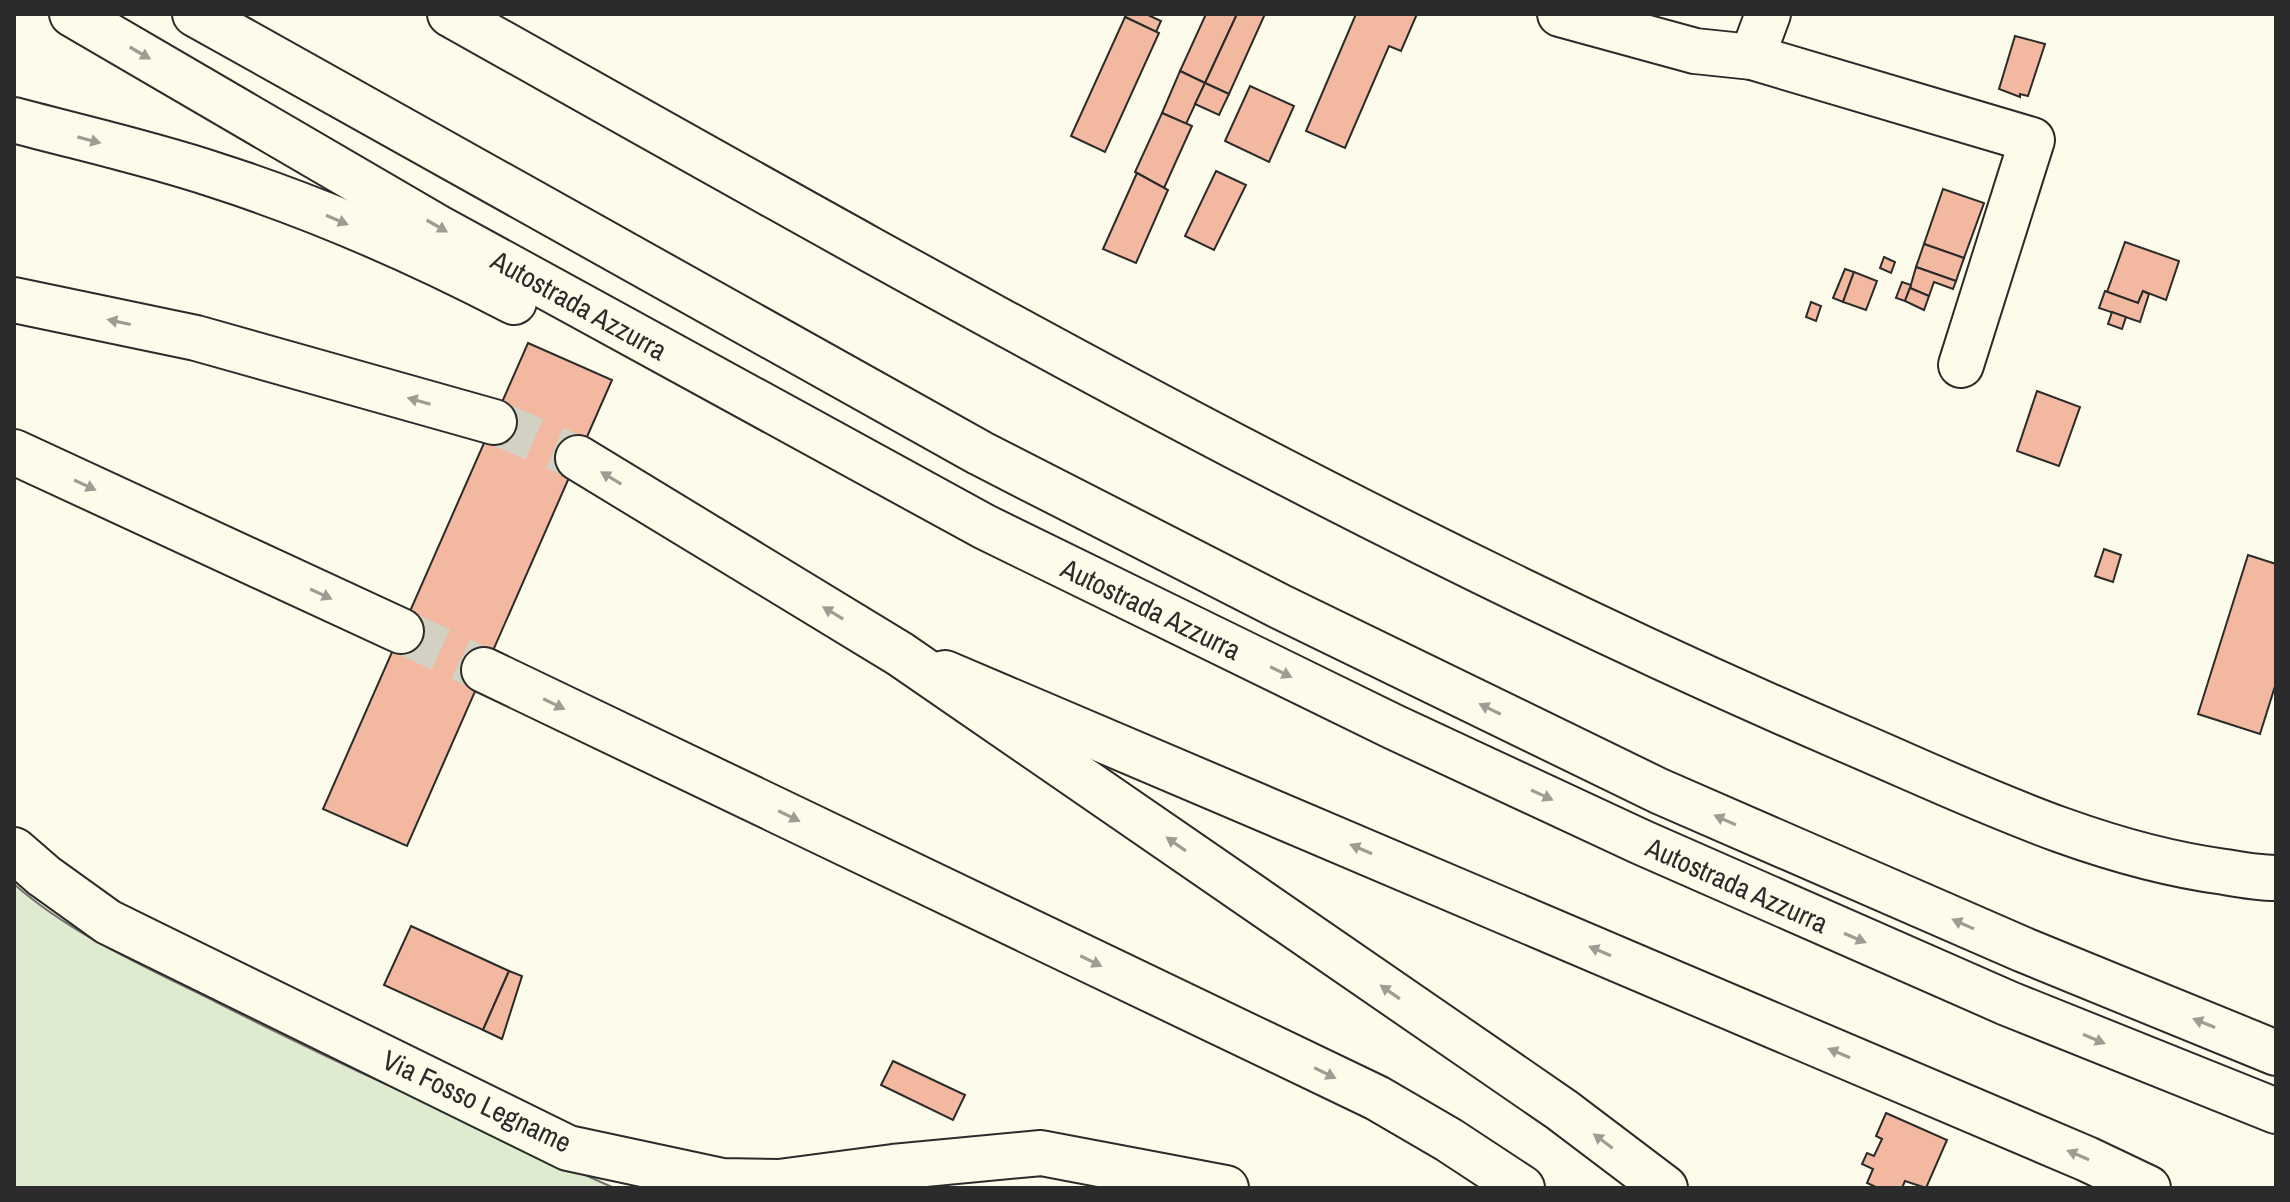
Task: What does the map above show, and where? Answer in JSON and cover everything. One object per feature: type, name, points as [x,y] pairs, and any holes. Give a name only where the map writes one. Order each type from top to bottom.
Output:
[{"type":"main road","name":"Autostrada Azzurra","points":[[72,14],[437,227],[985,527],[1394,727],[1655,849],[2007,1003],[2276,1111]]},
{"type":"main road","name":"Autostrada Azzurra","points":[[195,14],[885,401],[1281,607],[1659,791],[2024,950],[2276,1053]]},
{"type":"main road","points":[[450,14],[982,313],[1430,545],[1721,685],[1999,805],[2086,838],[2138,856],[2201,869],[2276,878]]},
{"type":"main road","points":[[1560,14],[1695,51],[1752,57],[2032,140],[1961,365]]},
{"type":"main road","points":[[1752,57],[1768,14]]},
{"type":"main road","points":[[14,120],[214,174],[376,236],[985,527]]},
{"type":"main road","points":[[14,300],[196,338],[494,422]]},
{"type":"main road","points":[[14,452],[401,631]]},
{"type":"main road","points":[[578,458],[900,654],[1562,1110],[1665,1188]]},
{"type":"main road","points":[[900,654],[1826,1047],[2148,1188]]},
{"type":"main road","points":[[484,670],[1377,1098],[1520,1187]]},
{"type":"main road","name":"Via Fosso Legname","points":[[14,850],[108,922],[568,1148],[721,1185],[988,1173],[1041,1153],[1226,1188]]},
{"type":"green space","points":[[14,884],[61,920],[138,964],[365,1075],[614,1188],[14,1188]]},
{"type":"building","points":[[1127,14],[1146,14],[1161,21],[1156,32],[1125,17]]},
{"type":"building","points":[[1206,14],[1237,14],[1205,83],[1180,71]]},
{"type":"building","points":[[1237,14],[1265,14],[1229,94],[1205,83]]},
{"type":"building","points":[[1356,14],[1417,14],[1401,51],[1389,46],[1345,148],[1306,131]]},
{"type":"building","points":[[1125,17],[1159,33],[1105,152],[1071,136]]},
{"type":"building","points":[[2015,36],[2045,44],[2028,96],[2020,94],[2020,97],[1999,89]]},
{"type":"building","points":[[1180,71],[1205,83],[1186,124],[1162,113]]},
{"type":"building","points":[[1205,83],[1229,94],[1219,115],[1195,104]]},
{"type":"building","points":[[1250,86],[1294,106],[1269,162],[1225,141]]},
{"type":"building","points":[[1162,113],[1192,126],[1164,188],[1135,172]]},
{"type":"building","points":[[1216,171],[1246,185],[1214,250],[1185,236]]},
{"type":"building","points":[[1137,173],[1168,190],[1136,263],[1103,249]]},
{"type":"building","points":[[1943,189],[1984,203],[1964,258],[1924,244]]},
{"type":"building","points":[[2125,242],[2179,261],[2166,300],[2143,291],[2138,303],[2107,292]]},
{"type":"building","points":[[1924,244],[1964,258],[1956,281],[1916,267]]},
{"type":"building","points":[[1884,257],[1895,262],[1891,273],[1880,268]]},
{"type":"building","points":[[1916,267],[1956,281],[1953,289],[1934,282],[1929,296],[1910,288]]},
{"type":"building","points":[[1845,269],[1854,272],[1843,302],[1833,298]]},
{"type":"building","points":[[1854,272],[1877,281],[1866,310],[1843,302]]},
{"type":"building","points":[[1902,282],[1911,285],[1905,301],[1896,298]]},
{"type":"building","points":[[1910,288],[1929,296],[1924,310],[1905,301]]},
{"type":"building","points":[[2105,291],[2138,303],[2143,291],[2149,294],[2140,322],[2099,308]]},
{"type":"building","points":[[1811,302],[1821,306],[1816,321],[1806,317]]},
{"type":"building","points":[[2112,312],[2126,317],[2122,329],[2108,324]]},
{"type":"building","points":[[528,343],[612,380],[407,846],[323,809]]},
{"type":"building","points":[[2037,391],[2080,407],[2059,466],[2017,451]]},
{"type":"building","points":[[2104,549],[2121,555],[2113,582],[2095,576]]},
{"type":"building","points":[[2248,555],[2276,564],[2276,683],[2260,734],[2198,714]]},
{"type":"building","points":[[411,926],[509,971],[483,1030],[384,985]]},
{"type":"building","points":[[509,971],[522,976],[502,1039],[483,1030]]},
{"type":"building","points":[[893,1061],[965,1095],[953,1120],[881,1085]]},
{"type":"building","points":[[1886,1113],[1947,1140],[1926,1188],[1905,1181],[1902,1188],[1878,1188],[1867,1183],[1873,1169],[1862,1164],[1867,1153],[1874,1156],[1882,1139],[1876,1136]]},
{"type":"tunnel","points":[[494,422],[578,458]]},
{"type":"tunnel","points":[[401,631],[484,670]]}]
